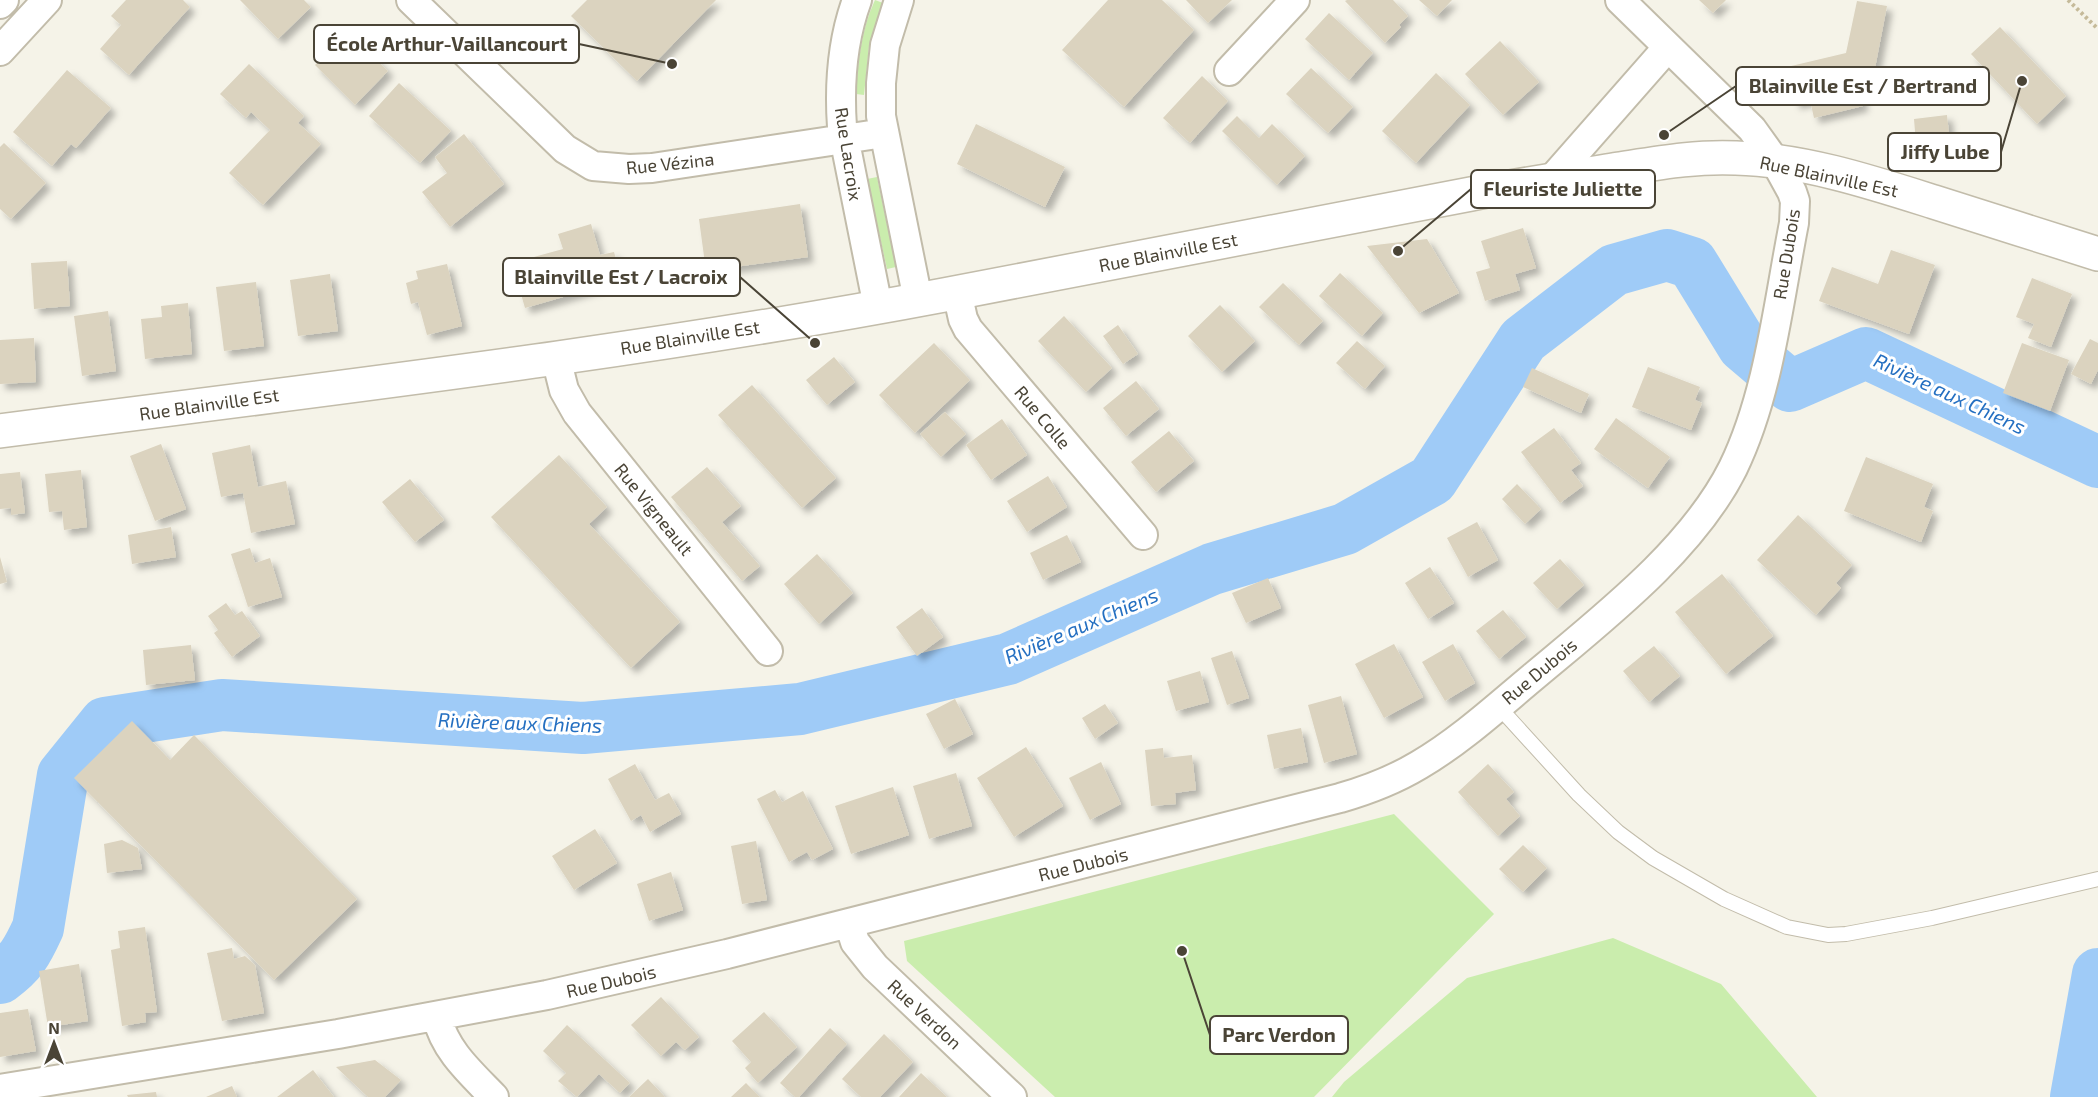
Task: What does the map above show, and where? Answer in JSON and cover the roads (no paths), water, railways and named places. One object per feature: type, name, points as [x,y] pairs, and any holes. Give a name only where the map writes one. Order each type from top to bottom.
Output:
[{"type":"street","points":[[0,4],[3,0]]},
{"type":"street","name":"Rue Vézina","points":[[411,0],[550,135],[566,149],[593,166],[652,168],[884,133]]},
{"type":"street","name":"Rue Lacroix","points":[[857,0],[843,56],[840,99],[844,139],[878,307]]},
{"type":"street","name":"Rue Lacroix","points":[[899,0],[887,37],[882,64],[880,99],[884,133],[918,300]]},
{"type":"street","points":[[1229,72],[1295,0]]},
{"type":"street","name":"Rue Dubois","points":[[0,1089],[437,1017],[610,981],[849,923],[1361,792],[1421,764],[1445,748],[1626,597],[1698,522],[1731,471],[1748,435],[1761,390],[1795,212],[1792,192],[1775,161],[1743,119],[1620,0]]},
{"type":"street","points":[[5,33],[38,3]]},
{"type":"street","points":[[1552,180],[1668,47]]},
{"type":"street","name":"Rue Blainville Est","points":[[0,431],[556,358],[878,307],[1399,206],[1660,162],[1742,158],[1775,161],[1873,183],[2098,254]]},
{"type":"street","name":"Rue Colle","points":[[957,292],[963,319],[968,329],[1143,535]]},
{"type":"street","name":"Rue Vigneault","points":[[556,358],[564,390],[577,412],[768,651]]},
{"type":"street","name":"Rue Verdon","points":[[849,923],[855,942],[875,967],[1012,1097]]},
{"type":"street","points":[[437,1017],[445,1040],[452,1051],[494,1097]]},
{"type":"lane","points":[[1498,706],[1579,795],[1618,832],[1687,880],[1755,914],[1787,927],[1828,935],[1846,934],[1932,918],[2098,879]]},
{"type":"waterway","name":"Rivière aux Chiens","points":[[0,978],[23,956],[38,928],[63,775],[105,723],[222,705],[583,728],[800,709],[1008,659],[1212,569],[1345,529],[1432,480],[1523,340],[1614,270],[1667,255],[1692,263],[1743,346],[1790,386],[1866,353],[2098,462]]},
{"type":"waterway","name":"Rivière aux Chiens","points":[[2076,1097],[2098,974]]},
{"type":"place","name":"École Arthur-Vaillancourt","points":[[672,64]]},
{"type":"place","name":"Jiffy Lube","points":[[2022,81]]},
{"type":"place","name":"Blainville Est / Bertrand","points":[[1664,135]]},
{"type":"place","name":"Fleuriste Juliette","points":[[1398,251]]},
{"type":"place","name":"Blainville Est / Lacroix","points":[[815,343]]},
{"type":"place","name":"Parc Verdon","points":[[1182,951]]}]
